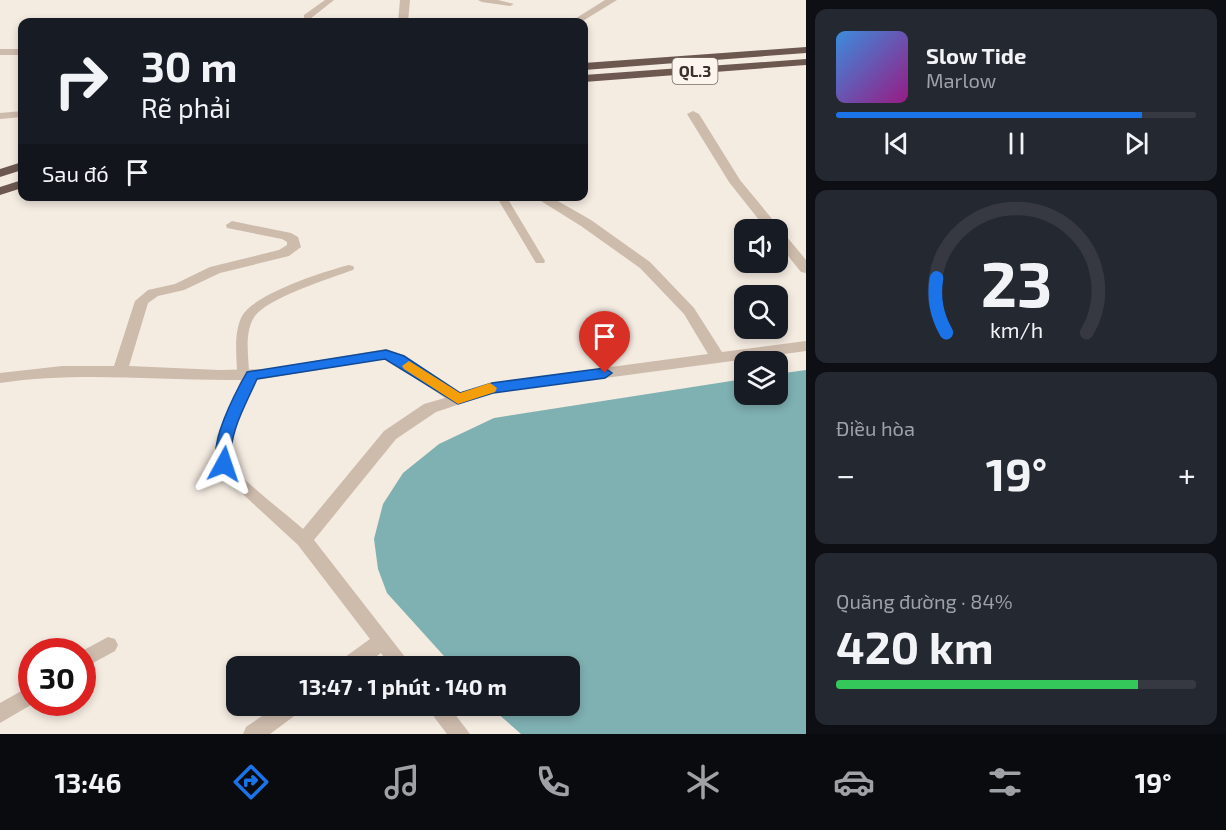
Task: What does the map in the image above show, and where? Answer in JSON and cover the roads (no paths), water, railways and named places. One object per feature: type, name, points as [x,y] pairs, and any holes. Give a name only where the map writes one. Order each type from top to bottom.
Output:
[{"type":"highway","name":"QL.3","points":[[588,67],[806,50]]},
{"type":"highway","name":"QL.3","points":[[588,79],[806,62]]},
{"type":"highway","points":[[0,173],[18,167]]},
{"type":"highway","points":[[0,191],[18,185]]},
{"type":"street","points":[[403,18],[405,0]]},
{"type":"street","points":[[582,18],[612,0]]},
{"type":"street","points":[[0,52],[18,52]]},
{"type":"street","points":[[0,116],[18,114]]},
{"type":"street","points":[[693,114],[735,182],[766,219]]},
{"type":"street","points":[[547,201],[586,224],[645,265],[689,311],[718,358]]},
{"type":"street","points":[[120,372],[142,301],[147,295],[179,286],[215,270],[284,254],[294,247],[293,240],[286,236],[232,225]]},
{"type":"street","points":[[788,246],[806,269]]},
{"type":"street","points":[[304,540],[390,435],[430,408],[492,388],[806,346]]},
{"type":"street","points":[[0,378],[55,371],[247,375],[386,354],[399,359],[458,399]]},
{"type":"street","points":[[247,375],[222,449],[228,473],[304,540],[393,656]]},
{"type":"street","points":[[362,656],[381,642]]},
{"type":"street","points":[[96,652],[108,645]]},
{"type":"street","points":[[0,714],[18,703]]},
{"type":"street","points":[[253,734],[278,716]]},
{"type":"street","points":[[444,716],[460,734]]},
{"type":"lane","points":[[307,17],[330,0]]},
{"type":"lane","points":[[482,0],[510,4]]},
{"type":"lane","points":[[504,201],[540,261]]},
{"type":"lane","points":[[247,375],[242,334],[248,316],[259,305],[309,281],[349,268]]},
{"type":"water","points":[[806,370],[806,734],[521,734],[501,716],[580,716],[580,656],[444,656],[387,593],[378,569],[374,539],[383,504],[403,473],[439,444],[494,418],[734,381],[734,405],[788,405],[788,372]]}]
